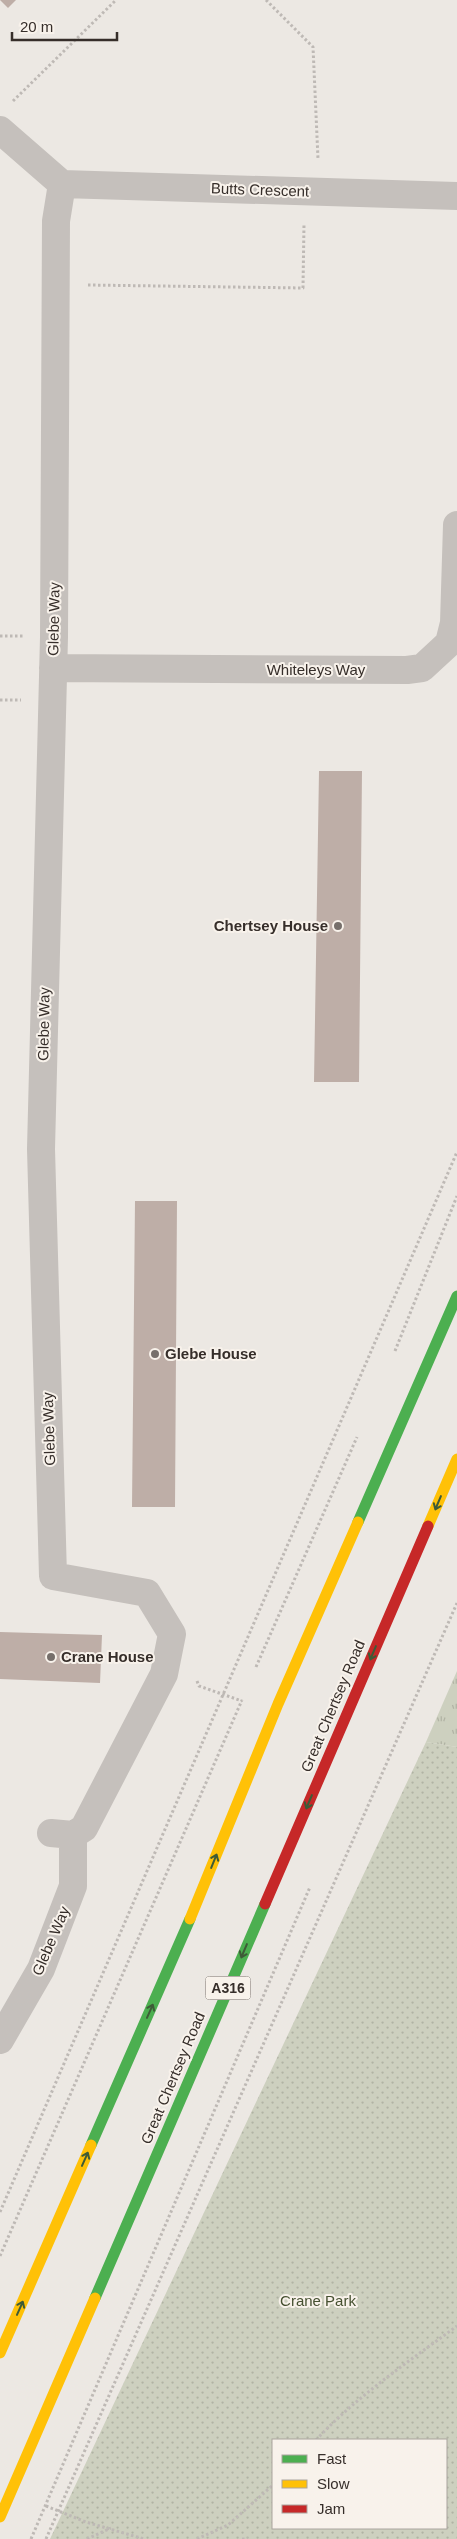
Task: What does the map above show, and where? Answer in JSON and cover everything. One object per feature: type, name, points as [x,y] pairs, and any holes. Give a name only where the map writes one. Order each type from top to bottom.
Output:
[{"type":"highway","points":[[0,2353],[191,1916],[278,1704],[457,1296]]},
{"type":"highway","name":"Great Chertsey Road","points":[[0,2517],[457,1459]]},
{"type":"street","points":[[3,118],[62,184]]},
{"type":"street","name":"Butts Crescent","points":[[62,184],[457,196]]},
{"type":"street","name":"Glebe Way","points":[[0,2040],[40,1970],[74,1886],[62,1834],[84,1828],[164,1674],[172,1634],[147,1593],[53,1576],[41,1149],[53,668],[56,221],[62,184]]},
{"type":"street","name":"Whiteleys Way","points":[[53,668],[407,670],[422,668],[450,643],[454,623],[457,525]]},
{"type":"path","points":[[3,118],[116,0]]},
{"type":"path","points":[[266,0],[313,47],[320,192]]},
{"type":"path","points":[[56,284],[303,288],[304,224]]},
{"type":"path","points":[[0,2212],[457,1152]]},
{"type":"path","points":[[391,1360],[457,1196]]},
{"type":"path","points":[[253,1674],[360,1431]]},
{"type":"path","points":[[46,2539],[457,1602]]},
{"type":"path","points":[[195,1677],[199,1686],[222,1696],[242,1701]]},
{"type":"path","points":[[0,2256],[246,1692]]},
{"type":"path","points":[[31,2539],[311,1884]]},
{"type":"path","points":[[317,2439],[334,2421],[379,2384],[457,2326]]},
{"type":"path","points":[[197,2539],[228,2525],[272,2486]]},
{"type":"path","points":[[46,2506],[86,2522],[144,2539]]},
{"type":"path","points":[[87,2539],[111,2528]]},
{"type":"path","points":[[242,2539],[248,2539]]},
{"type":"green space","points":[[457,1671],[457,1747],[426,1742]]},
{"type":"green space","name":"Crane Park","points":[[426,1742],[457,1747],[457,2539],[50,2539]]},
{"type":"building","points":[[0,0],[16,0],[8,8]]},
{"type":"building","name":"Chertsey House","points":[[319,771],[362,771],[359,1082],[314,1082]]},
{"type":"building","name":"Glebe House","points":[[135,1201],[177,1201],[175,1507],[132,1507]]},
{"type":"building","name":"Crane House","points":[[0,1632],[102,1635],[100,1683],[0,1679]]},
{"type":"traffic: fast","points":[[358,1522],[457,1296]]},
{"type":"traffic: fast","points":[[95,2298],[265,1904]]},
{"type":"traffic: fast","points":[[91,2145],[190,1919]]},
{"type":"traffic: slow","points":[[428,1526],[457,1459]]},
{"type":"traffic: slow","points":[[190,1919],[278,1704],[358,1522]]},
{"type":"traffic: slow","points":[[0,2353],[91,2145]]},
{"type":"traffic: slow","points":[[0,2517],[95,2298]]},
{"type":"traffic: jam","points":[[265,1904],[428,1526]]},
{"type":"place","name":"Chertsey House","points":[[338,926]]},
{"type":"place","name":"Glebe House","points":[[155,1354]]},
{"type":"place","name":"Crane House","points":[[51,1657]]}]
